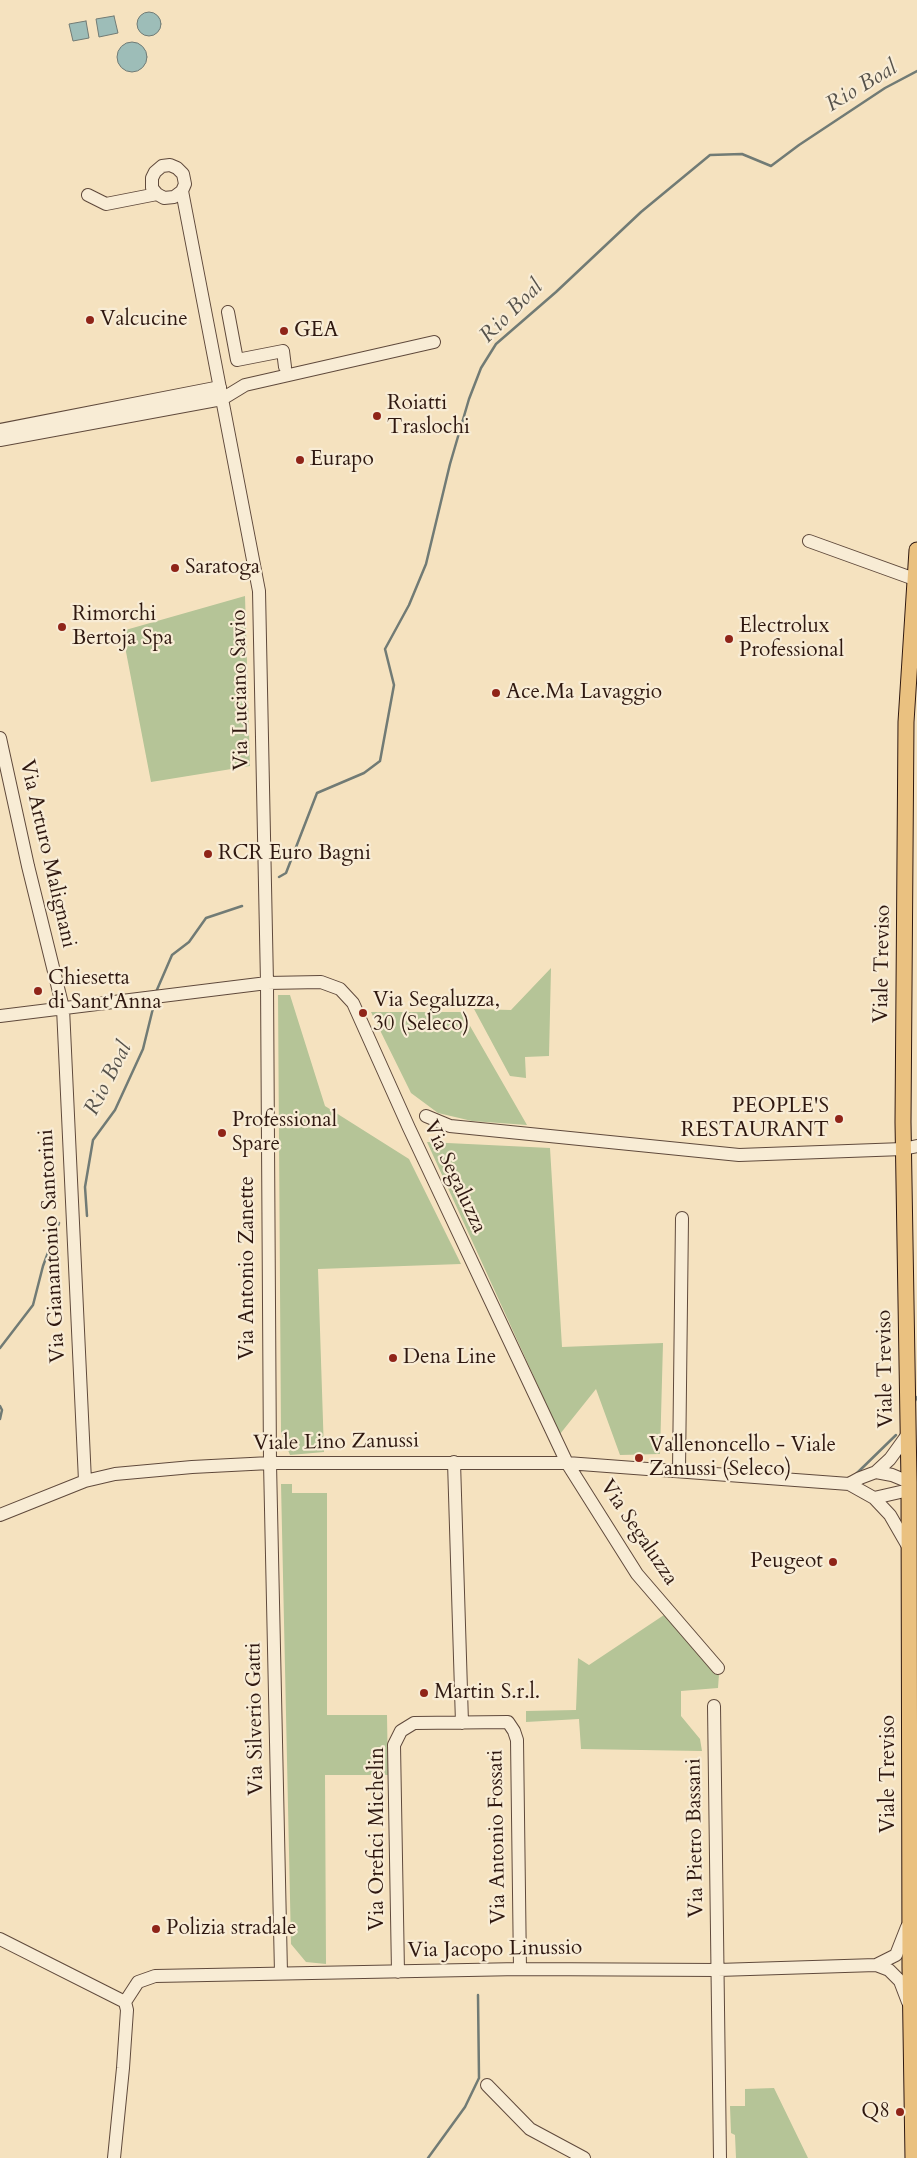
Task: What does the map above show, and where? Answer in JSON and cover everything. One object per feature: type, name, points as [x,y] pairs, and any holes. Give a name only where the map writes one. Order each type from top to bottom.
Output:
[{"type":"main road","name":"Viale Treviso","points":[[913,2158],[910,1919],[914,1892],[914,1862],[908,1434],[910,1147],[906,722],[917,550]]},
{"type":"street","points":[[170,165],[177,168],[183,174],[185,184],[178,194],[164,198],[152,188],[152,178],[155,172],[162,166],[170,165]]},
{"type":"street","points":[[88,195],[106,204],[157,194]]},
{"type":"street","name":"Via Luciano Savio","points":[[178,194],[185,209],[259,591],[267,982]]},
{"type":"street","points":[[228,312],[237,360],[283,351],[285,367]]},
{"type":"street","points":[[0,430],[245,385],[434,342]]},
{"type":"street","points":[[0,440],[220,389]]},
{"type":"street","points":[[809,541],[916,580]]},
{"type":"street","name":"Via Arturo Malignani","points":[[0,738],[62,1008]]},
{"type":"street","name":"Via Segaluzza","points":[[0,1016],[267,982],[321,982],[340,989],[353,1003],[409,1128],[567,1462],[637,1574],[718,1668]]},
{"type":"street","name":"Via Antonio Zanette","points":[[267,982],[270,1463]]},
{"type":"street","name":"Via Gianantonio Santorini","points":[[62,1008],[85,1481]]},
{"type":"street","points":[[426,1116],[450,1126],[738,1155],[910,1147]]},
{"type":"street","points":[[679,1470],[682,1218]]},
{"type":"street","name":"Viale Lino Zanussi","points":[[849,1484],[876,1472],[890,1459],[908,1434]]},
{"type":"street","points":[[454,1462],[462,1723]]},
{"type":"street","name":"Viale Lino Zanussi","points":[[0,1515],[85,1481],[115,1474],[192,1467],[270,1463],[567,1462],[849,1484],[874,1498],[890,1515],[909,1548]]},
{"type":"street","name":"Via Silverio Gatti","points":[[270,1463],[281,1973]]},
{"type":"street","points":[[876,1472],[892,1474],[909,1486]]},
{"type":"street","points":[[874,1498],[909,1486]]},
{"type":"street","name":"Via Pietro Bassani","points":[[714,1706],[720,2158]]},
{"type":"street","name":"Via Antonio Fossati","points":[[462,1723],[508,1722],[517,1740],[520,1969]]},
{"type":"street","name":"Via Orefici Michelin","points":[[398,1972],[394,1745],[401,1731],[414,1723],[462,1723]]},
{"type":"street","points":[[891,1964],[899,1950],[910,1919]]},
{"type":"street","points":[[0,1939],[125,2002],[127,2010],[125,2048],[114,2158]]},
{"type":"street","points":[[891,1964],[900,1958],[910,1964]]},
{"type":"street","points":[[891,1964],[900,1981],[911,2012]]},
{"type":"street","name":"Via Jacopo Linussio","points":[[125,2002],[138,1982],[155,1976],[520,1969],[718,1970],[891,1964]]},
{"type":"street","points":[[487,2085],[530,2129],[584,2158]]},
{"type":"green space","points":[[245,596],[250,766],[151,782],[122,631]]},
{"type":"green space","points":[[551,968],[549,1056],[525,1057],[526,1078],[510,1076],[474,1009],[511,1010]]},
{"type":"green space","points":[[278,995],[290,995],[325,1106],[409,1159],[461,1264],[318,1269],[324,1452],[290,1455],[281,1433]]},
{"type":"green space","points":[[371,1012],[462,1012],[527,1125],[472,1121],[438,1113],[411,1093]]},
{"type":"green space","points":[[427,1142],[550,1148],[562,1347],[663,1343],[660,1454],[620,1455],[596,1389],[560,1434]]},
{"type":"green space","points":[[281,1484],[292,1484],[292,1493],[327,1493],[327,1715],[387,1715],[388,1775],[325,1775],[326,1964],[306,1962],[291,1944]]},
{"type":"green space","points":[[664,1615],[719,1674],[718,1688],[681,1691],[681,1716],[700,1739],[702,1751],[581,1749],[579,1719],[526,1722],[526,1711],[576,1710],[578,1658],[589,1665]]},
{"type":"green space","points":[[774,2088],[808,2158],[736,2158],[735,2135],[731,2133],[730,2106],[745,2106],[745,2089]]},
{"type":"water","points":[[149,12],[154,13],[160,19],[160,29],[154,35],[149,36],[144,35],[138,29],[137,24],[138,19],[144,13]]},
{"type":"water","points":[[114,16],[118,33],[99,37],[96,19]]},
{"type":"water","points":[[86,21],[89,38],[73,41],[69,24]]},
{"type":"water","points":[[132,42],[143,46],[147,57],[143,68],[132,72],[121,68],[117,57],[121,46]]},
{"type":"waterway","name":"Rio Boal","points":[[279,877],[286,873],[317,793],[364,773],[380,761],[394,685],[385,649],[409,605],[426,564],[450,464],[469,399],[481,368],[496,344],[556,292],[641,212],[710,155],[742,154],[771,166],[799,145],[885,88],[917,71]]},
{"type":"waterway","name":"Rio Boal","points":[[156,992],[172,955],[189,942],[206,918],[242,906]]},
{"type":"waterway","name":"Rio Boal","points":[[87,1216],[85,1187],[93,1140],[115,1110],[143,1049],[155,1000]]},
{"type":"waterway","name":"Rio Boal","points":[[0,1348],[33,1305],[43,1266],[59,1223]]},
{"type":"waterway","points":[[914,1403],[917,1397]]},
{"type":"waterway","name":"Rio Boal","points":[[0,1406],[2,1410],[0,1419]]},
{"type":"waterway","points":[[856,1474],[896,1435]]},
{"type":"waterway","points":[[428,2158],[465,2107],[479,2078],[478,1995]]},
{"type":"place","name":"Valcucine","points":[[90,320]]},
{"type":"place","name":"GEA","points":[[284,331]]},
{"type":"place","name":"Roiatti Traslochi","points":[[377,416]]},
{"type":"place","name":"Eurapo","points":[[300,460]]},
{"type":"place","name":"Saratoga","points":[[175,568]]},
{"type":"place","name":"Rimorchi Bertoja Spa","points":[[62,627]]},
{"type":"place","name":"Electrolux Professional","points":[[729,639]]},
{"type":"place","name":"Ace.Ma Lavaggio","points":[[496,693]]},
{"type":"place","name":"RCR Euro Bagni","points":[[208,854]]},
{"type":"place","name":"Chiesetta di Sant'Anna","points":[[38,991]]},
{"type":"place","name":"Via Segaluzza, 30 (Seleco)","points":[[363,1013]]},
{"type":"place","name":"PEOPLE'S RESTAURANT","points":[[839,1119]]},
{"type":"place","name":"Professional Spare","points":[[222,1133]]},
{"type":"place","name":"Dena Line","points":[[393,1358]]},
{"type":"place","name":"Vallenoncello - Viale Zanussi (Seleco)","points":[[639,1458]]},
{"type":"place","name":"Peugeot","points":[[833,1562]]},
{"type":"place","name":"Martin S.r.l.","points":[[424,1693]]},
{"type":"place","name":"Polizia stradale","points":[[156,1929]]},
{"type":"place","name":"Q8","points":[[900,2112]]}]
